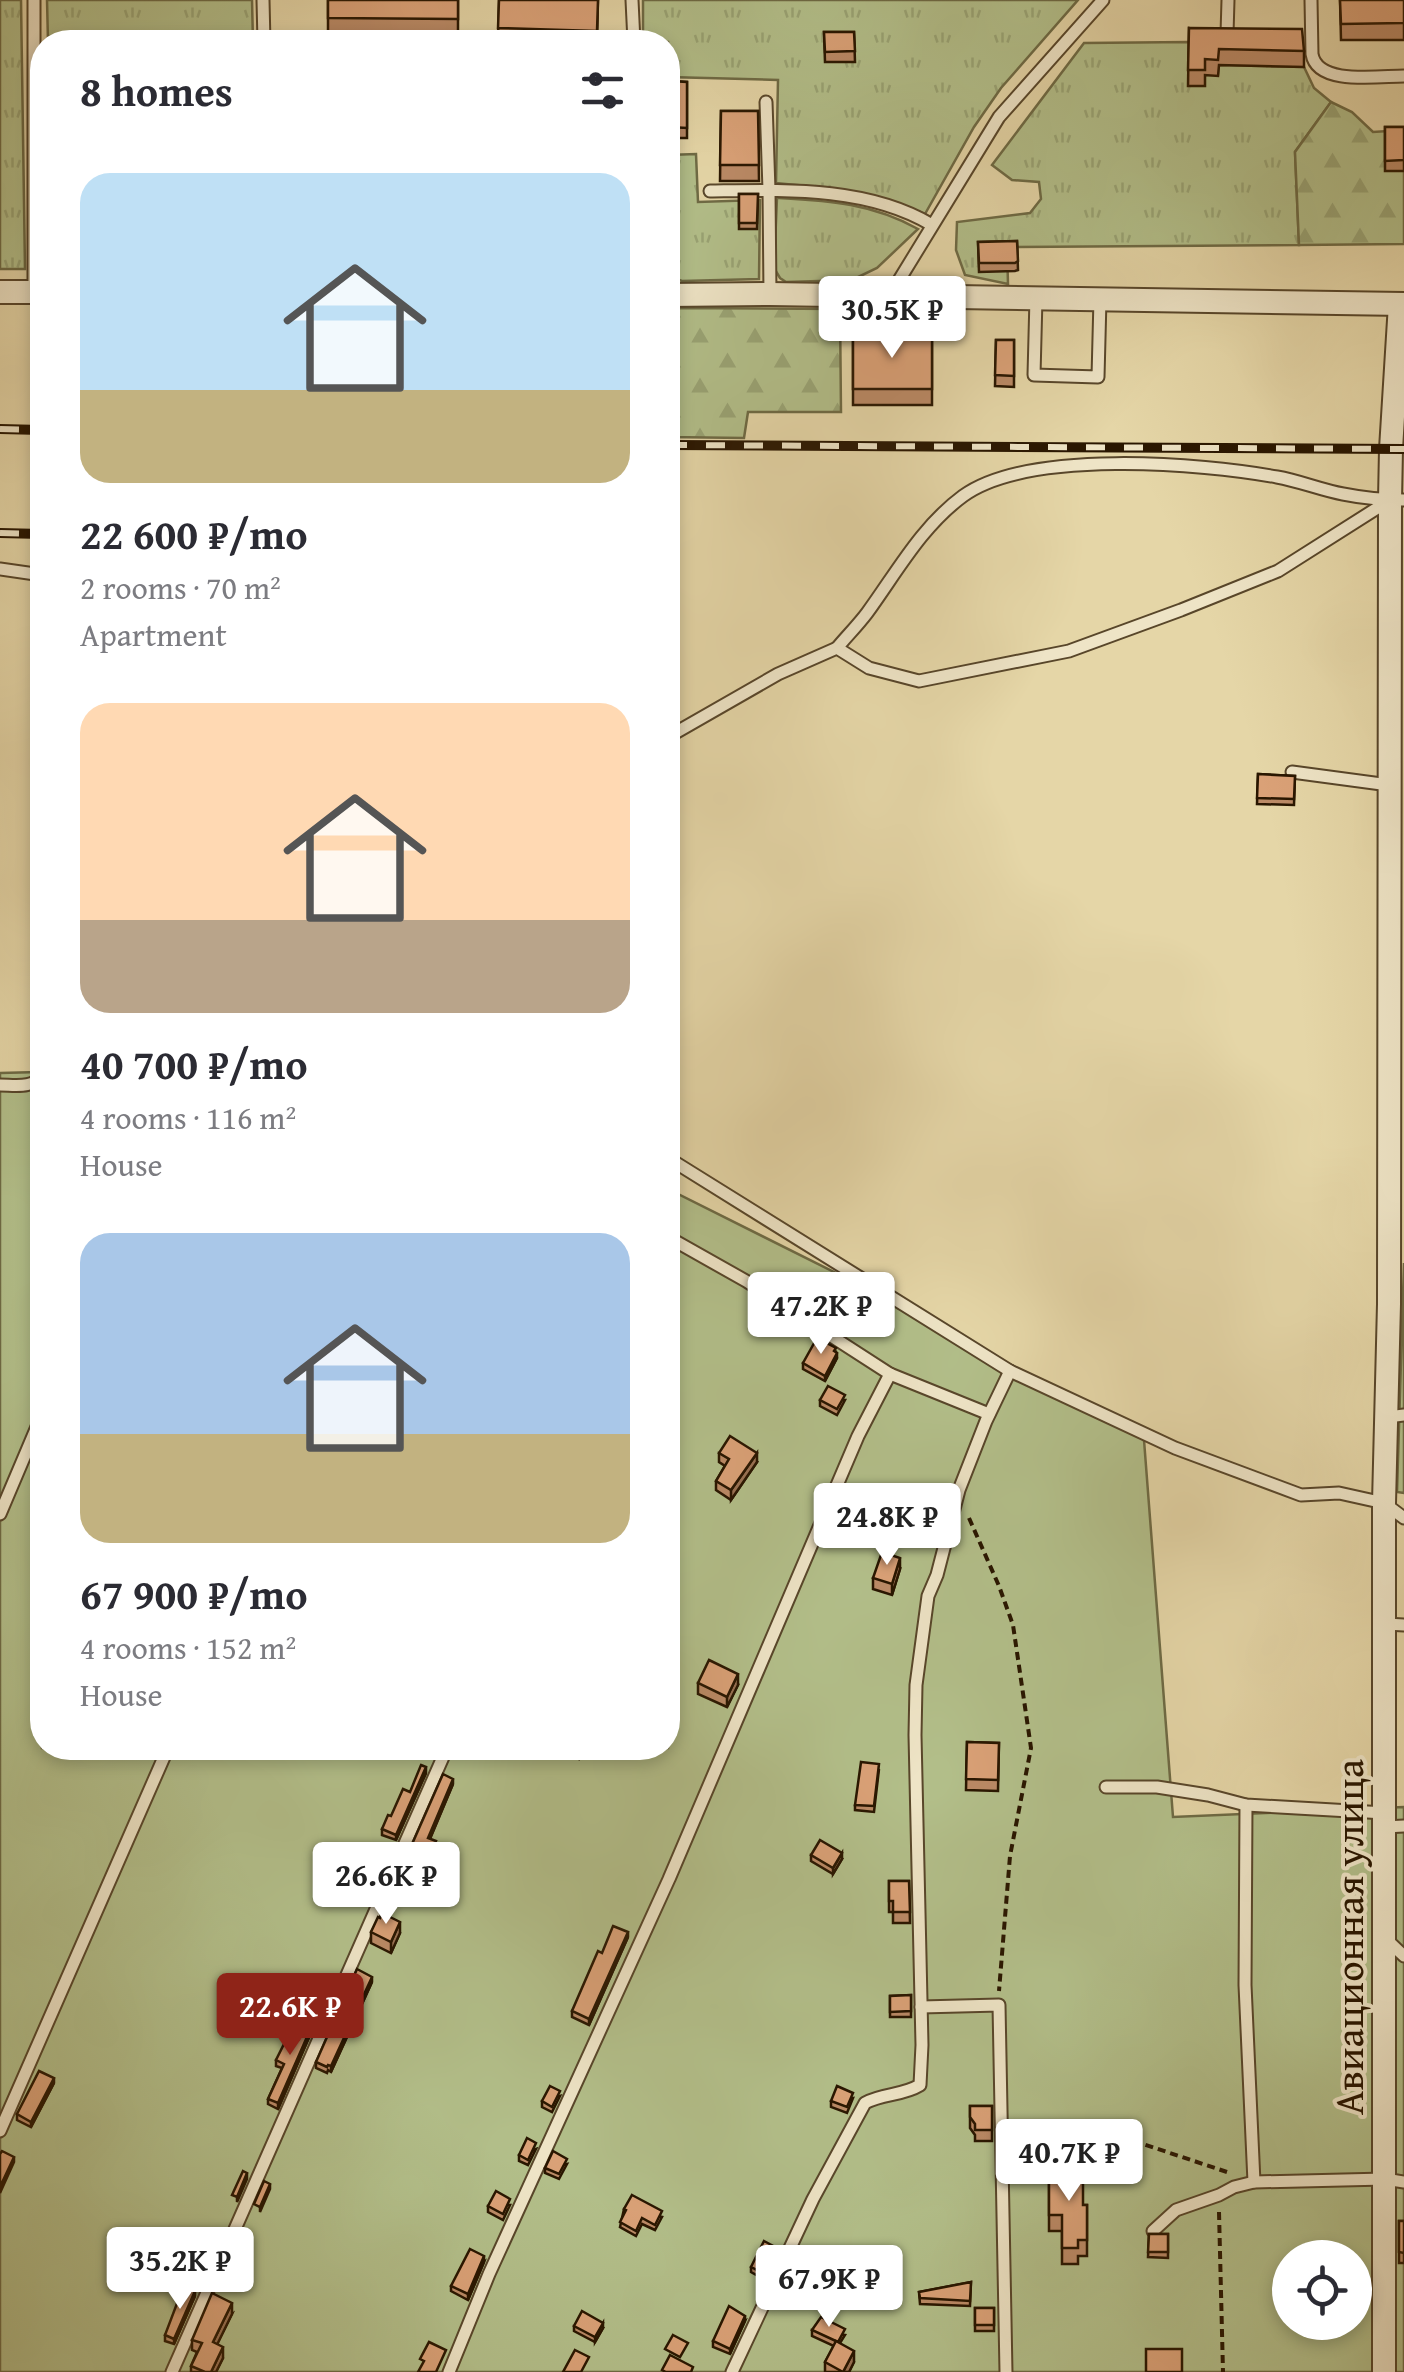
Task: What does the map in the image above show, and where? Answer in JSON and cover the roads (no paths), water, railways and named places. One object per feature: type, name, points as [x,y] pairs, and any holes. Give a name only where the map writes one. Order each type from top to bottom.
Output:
[{"type":"street","points":[[0,292],[30,292]]},
{"type":"street","points":[[680,296],[1402,304]]},
{"type":"street","name":"Авиационная улица","points":[[1384,2372],[1395,2181],[1385,1938],[1392,1822],[1395,1624],[1384,1503],[1396,1416],[1397,500],[1391,449],[1402,304]]},
{"type":"lane","points":[[34,0],[34,30]]},
{"type":"lane","points":[[263,0],[264,30]]},
{"type":"lane","points":[[632,0],[633,30]]},
{"type":"lane","points":[[889,298],[999,118],[1103,0]]},
{"type":"lane","points":[[1227,34],[1228,0]]},
{"type":"lane","points":[[1311,0],[1313,62],[1320,70],[1332,76],[1404,76]]},
{"type":"lane","points":[[1208,35],[1244,34]]},
{"type":"lane","points":[[1295,35],[1312,35]]},
{"type":"lane","points":[[766,102],[770,294]]},
{"type":"lane","points":[[710,191],[812,192],[872,201],[916,215],[932,225]]},
{"type":"lane","points":[[1036,298],[1034,375],[1098,376],[1100,299]]},
{"type":"lane","points":[[680,730],[778,674],[837,648],[937,520],[964,495],[987,483],[1024,472],[1166,463],[1278,477],[1344,494],[1397,500]]},
{"type":"lane","points":[[837,648],[869,668],[919,681],[1069,651],[1278,571],[1397,500]]},
{"type":"lane","points":[[0,569],[30,573]]},
{"type":"lane","points":[[1292,772],[1394,774]]},
{"type":"lane","points":[[0,1085],[30,1085]]},
{"type":"lane","points":[[680,1165],[1010,1371],[1174,1448],[1301,1494],[1339,1493],[1384,1503],[1404,1518]]},
{"type":"lane","points":[[680,1247],[746,1282],[890,1374],[989,1414]]},
{"type":"lane","points":[[732,2372],[813,2198],[864,2103],[920,2085],[916,1685],[928,1596],[960,1490],[1010,1371]]},
{"type":"lane","points":[[449,2372],[489,2274],[669,1879],[858,1436],[890,1374]]},
{"type":"lane","points":[[0,1514],[30,1444]]},
{"type":"lane","points":[[0,2131],[163,1760]]},
{"type":"lane","points":[[172,2372],[442,1760]]},
{"type":"lane","points":[[1106,1787],[1157,1787],[1246,1805],[1392,1822]]},
{"type":"lane","points":[[1246,1805],[1245,1985],[1254,2182]]},
{"type":"lane","points":[[1385,1938],[1404,1956]]},
{"type":"lane","points":[[921,2007],[999,2005],[1006,2372]]},
{"type":"lane","points":[[1153,2231],[1176,2210],[1254,2182],[1395,2181]]},
{"type":"railway","points":[[0,429],[30,430]]},
{"type":"railway","points":[[680,445],[1404,449]]},
{"type":"railway","points":[[0,533],[30,534]]}]
